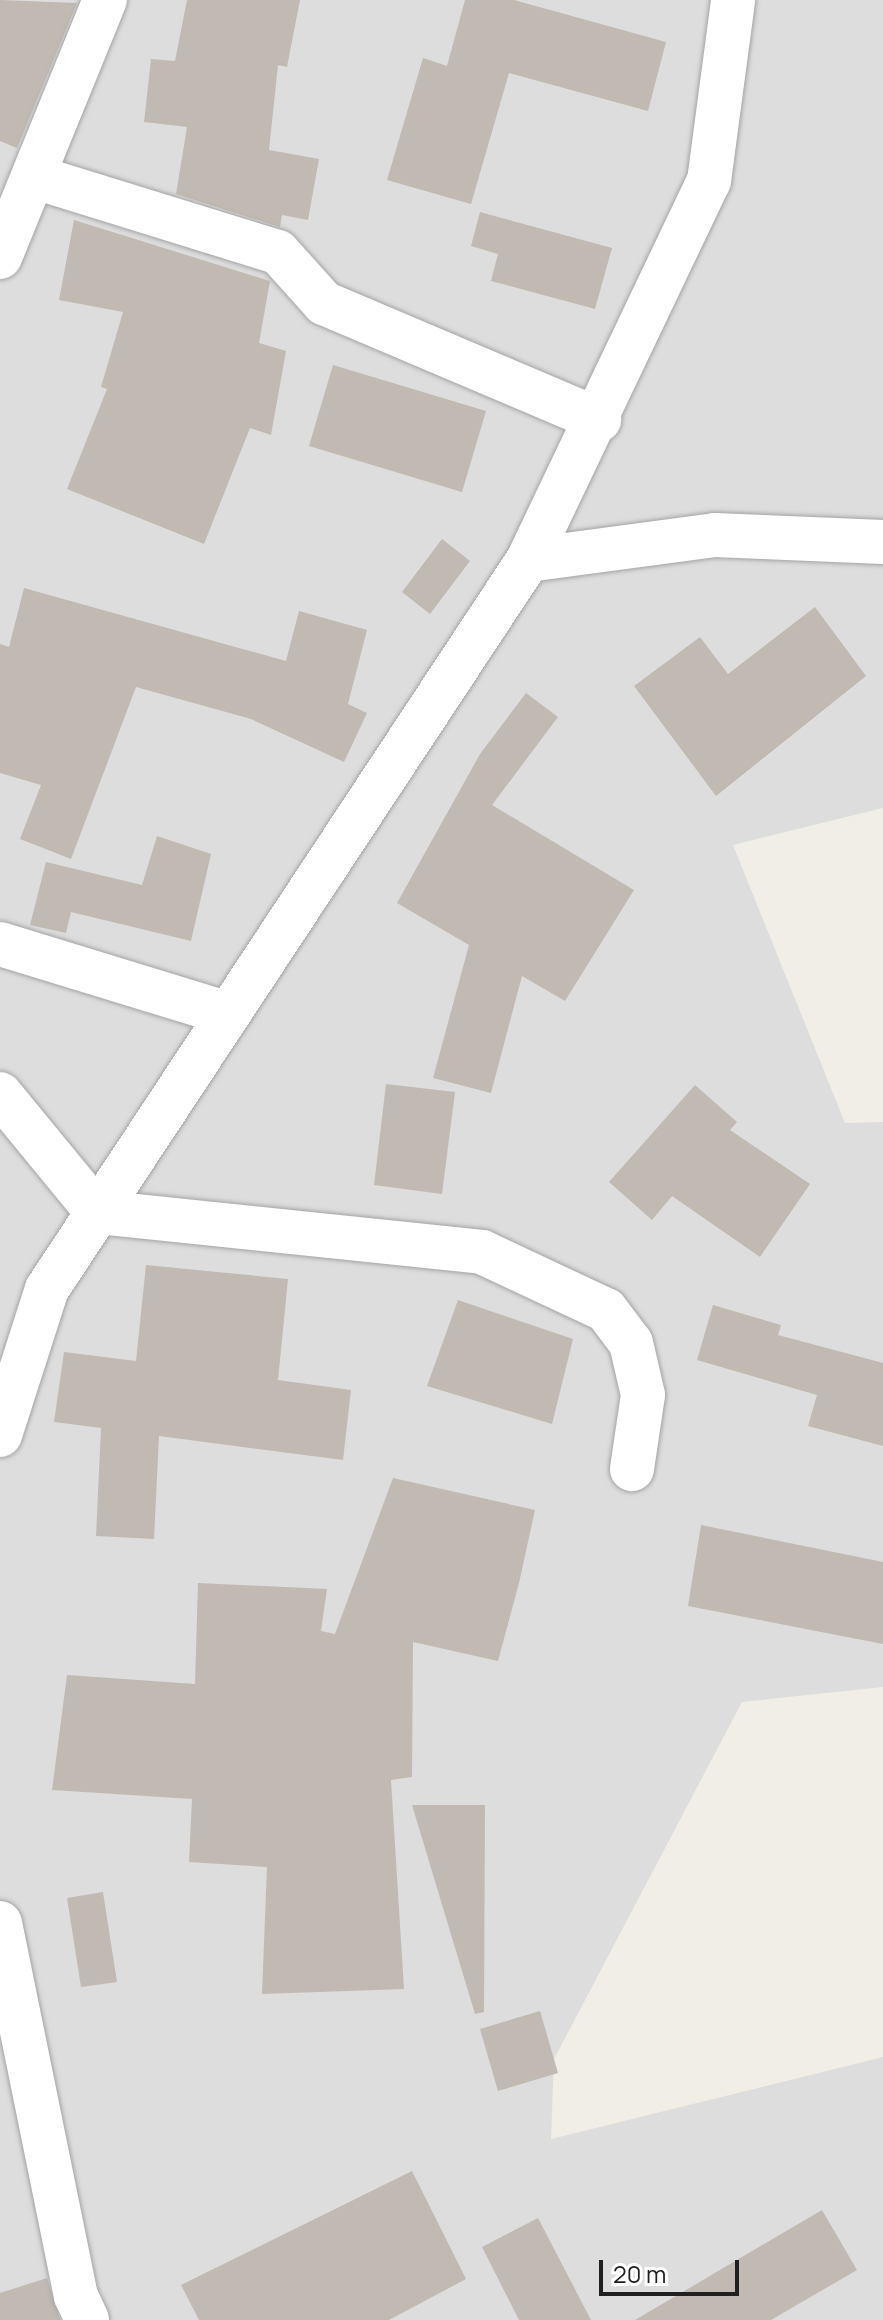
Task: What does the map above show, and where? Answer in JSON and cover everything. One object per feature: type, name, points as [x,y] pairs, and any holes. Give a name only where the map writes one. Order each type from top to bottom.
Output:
[{"type":"street","points":[[0,257],[105,0]]},
{"type":"street","points":[[0,1435],[47,1289],[226,1013],[528,560],[599,420],[709,181],[733,0]]},
{"type":"street","points":[[35,177],[278,252],[324,303],[599,420]]},
{"type":"street","points":[[528,560],[715,535],[883,542]]},
{"type":"street","points":[[0,944],[226,1013]]},
{"type":"street","points":[[0,1094],[97,1212],[482,1252],[532,1269],[606,1310],[631,1343],[643,1395],[632,1469]]},
{"type":"street","points":[[0,1923],[76,2296],[87,2320]]},
{"type":"shaded area","points":[[0,0],[883,0],[883,808],[733,845],[845,1123],[883,1122],[883,1687],[742,1702],[554,2059],[551,2139],[883,2057],[883,2320],[0,2320]]},
{"type":"building","points":[[0,0],[77,3],[17,148],[0,141]]},
{"type":"building","points":[[187,0],[300,0],[287,67],[278,65],[269,150],[319,159],[308,220],[282,215],[280,227],[176,194],[187,127],[144,122],[151,59],[175,61]]},
{"type":"building","points":[[465,0],[514,0],[666,42],[648,111],[509,73],[471,204],[387,180],[423,58],[447,66]]},
{"type":"building","points":[[480,212],[612,248],[595,309],[491,281],[498,254],[471,246]]},
{"type":"building","points":[[74,220],[270,281],[259,343],[286,351],[271,435],[250,428],[204,544],[67,489],[107,389],[101,387],[123,312],[59,300]]},
{"type":"building","points":[[333,365],[486,411],[462,492],[309,446]]},
{"type":"building","points":[[442,539],[470,561],[430,614],[402,592]]},
{"type":"building","points":[[24,588],[286,661],[299,611],[367,630],[348,704],[367,713],[344,762],[251,719],[136,687],[71,859],[20,839],[41,785],[0,773],[0,644],[9,647]]},
{"type":"building","points":[[815,607],[866,676],[716,796],[634,686],[700,637],[728,674]]},
{"type":"building","points":[[526,693],[558,717],[492,805],[634,890],[565,1001],[522,976],[491,1093],[433,1078],[469,945],[397,903],[480,754]]},
{"type":"building","points":[[157,836],[211,854],[191,941],[71,912],[66,933],[30,925],[46,862],[142,885]]},
{"type":"building","points":[[386,1084],[455,1092],[442,1194],[374,1185]]},
{"type":"building","points":[[695,1085],[737,1122],[730,1130],[810,1184],[760,1257],[672,1196],[652,1220],[609,1182]]},
{"type":"building","points":[[146,1265],[288,1279],[278,1380],[351,1390],[343,1460],[159,1436],[154,1539],[96,1536],[101,1428],[54,1422],[64,1352],[136,1361]]},
{"type":"building","points":[[458,1300],[573,1339],[552,1424],[427,1386]]},
{"type":"building","points":[[713,1305],[781,1325],[778,1335],[883,1363],[883,1446],[808,1426],[817,1395],[697,1360]]},
{"type":"building","points":[[393,1478],[535,1510],[519,1583],[498,1661],[413,1642],[412,1777],[391,1780],[404,1989],[262,1994],[267,1867],[189,1862],[192,1799],[52,1790],[67,1675],[195,1684],[198,1583],[327,1589],[321,1631],[335,1634]]},
{"type":"building","points":[[701,1525],[883,1562],[883,1644],[688,1606]]},
{"type":"building","points":[[412,1805],[485,1805],[484,2012],[475,2014]]},
{"type":"building","points":[[103,1892],[117,1982],[81,1987],[67,1898]]},
{"type":"building","points":[[540,2011],[558,2073],[498,2091],[480,2029]]},
{"type":"building","points":[[412,2171],[466,2279],[389,2320],[199,2320],[181,2285]]},
{"type":"building","points":[[822,2210],[857,2270],[771,2320],[635,2320]]},
{"type":"building","points":[[538,2218],[591,2320],[519,2320],[482,2247]]},
{"type":"building","points":[[47,2278],[60,2320],[0,2320],[0,2293]]}]
